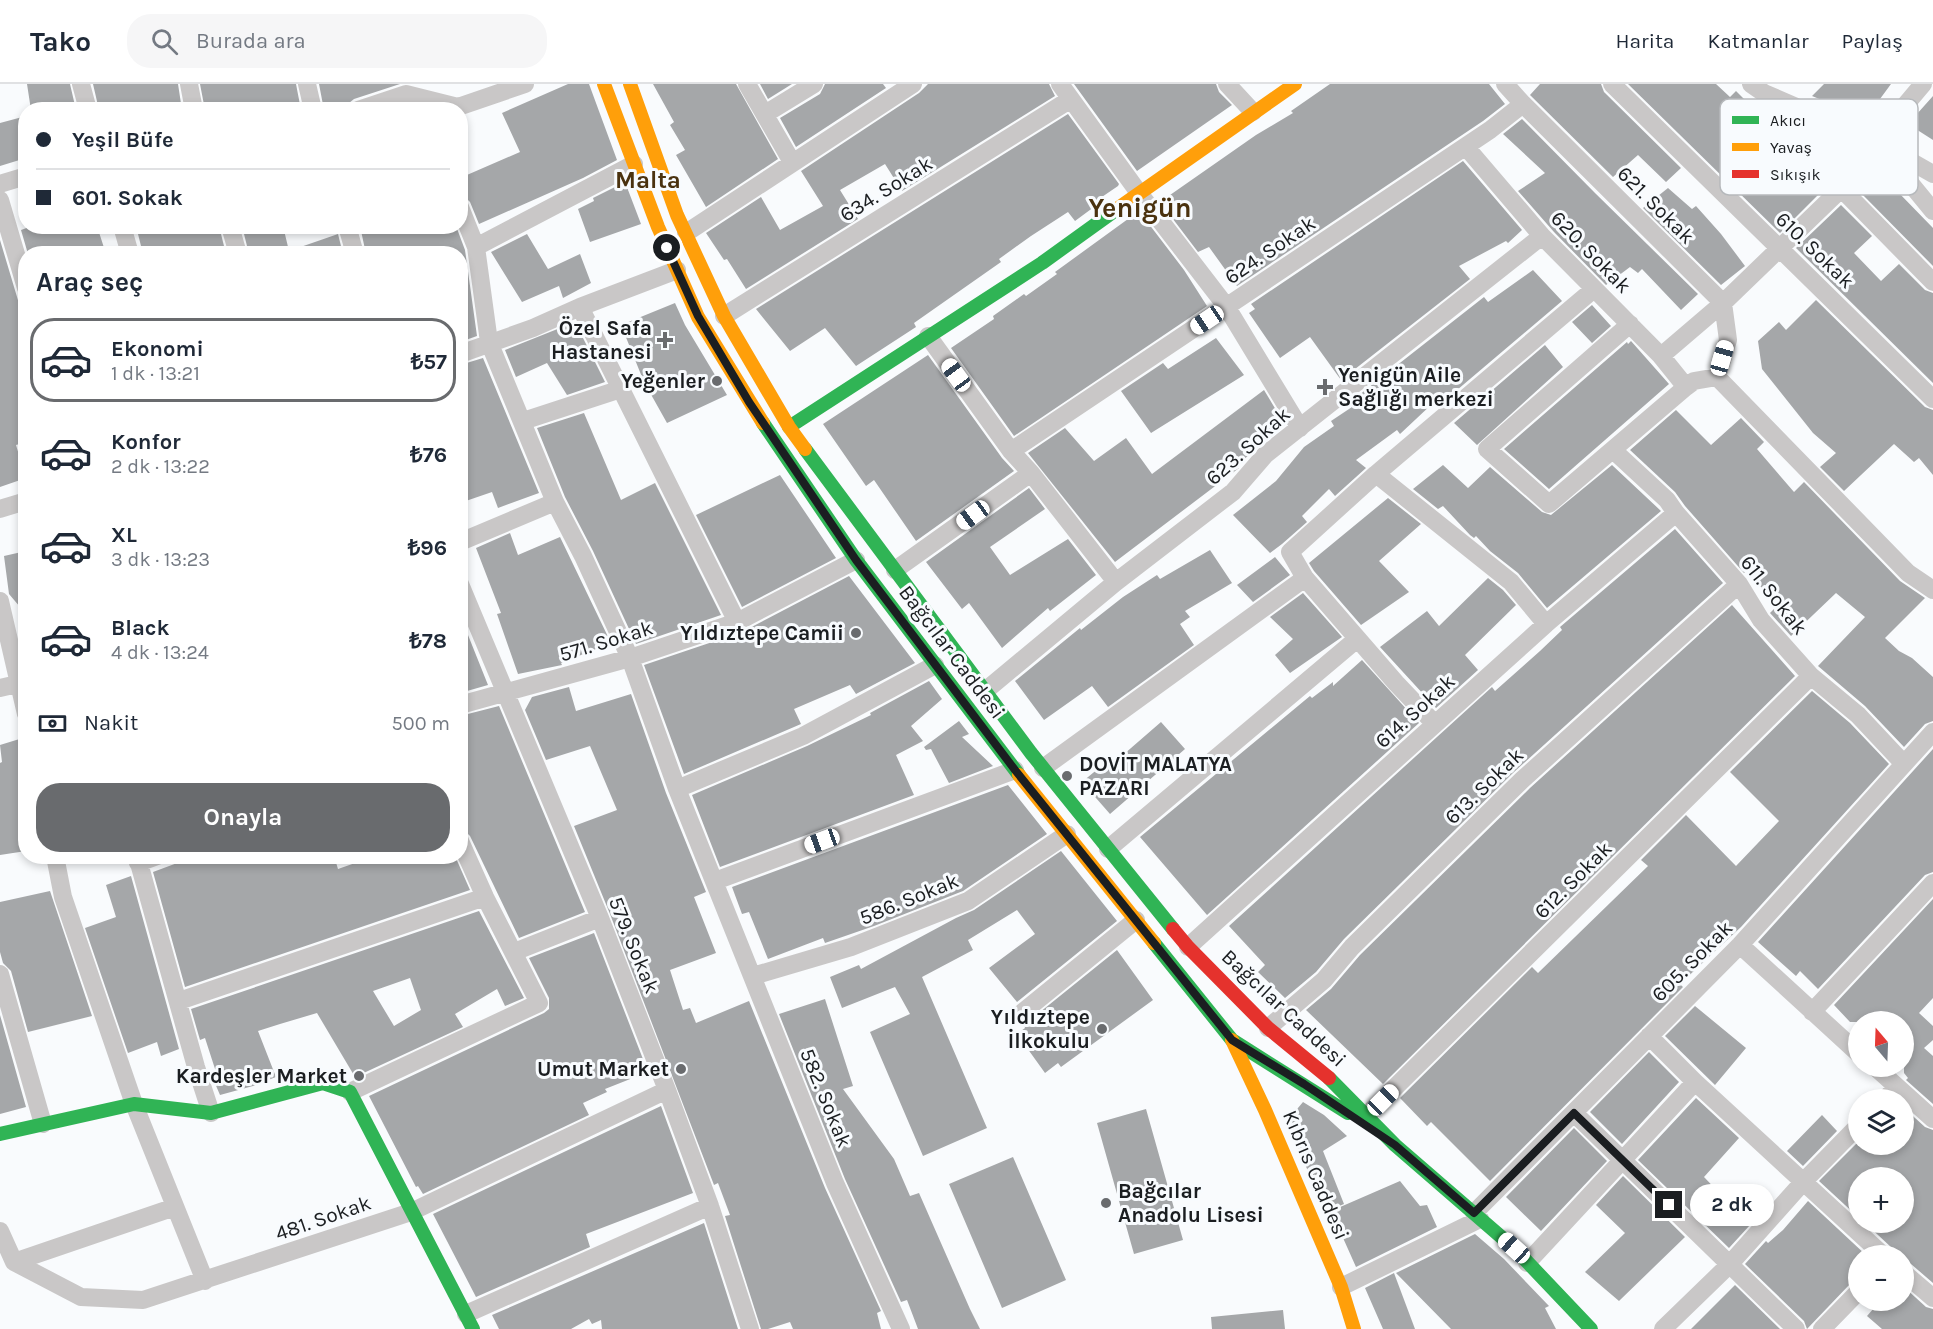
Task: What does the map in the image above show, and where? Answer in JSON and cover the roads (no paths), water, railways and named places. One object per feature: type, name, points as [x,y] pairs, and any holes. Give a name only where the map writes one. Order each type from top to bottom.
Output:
[{"type":"main road","name":"Bağcılar Caddesi","points":[[604,84],[658,227],[698,316],[743,393],[856,560],[1015,770],[1232,1040],[1304,1084],[1395,1145]]},
{"type":"main road","name":"Bağcılar Caddesi","points":[[630,84],[686,233],[724,316],[789,427],[1043,768],[1188,947],[1268,1028],[1323,1072],[1395,1145],[1527,1263],[1591,1329]]},
{"type":"main road","points":[[789,427],[1042,263],[1295,84]]},
{"type":"main road","name":"Kıbrıs Caddesi","points":[[1232,1040],[1265,1110],[1341,1287],[1354,1329]]},
{"type":"main road","points":[[0,1134],[134,1104],[211,1113],[323,1083],[350,1092],[469,1321]]},
{"type":"street","points":[[81,84],[86,102]]},
{"type":"street","points":[[189,84],[192,102]]},
{"type":"street","points":[[307,84],[311,102]]},
{"type":"street","points":[[468,104],[525,84]]},
{"type":"street","points":[[747,84],[792,162]]},
{"type":"street","points":[[765,114],[814,84]]},
{"type":"street","points":[[686,233],[913,84]]},
{"type":"street","points":[[1060,84],[1139,193],[1226,306],[1300,428]]},
{"type":"street","points":[[1227,84],[1253,112]]},
{"type":"street","name":"621. Sokak","points":[[1505,84],[1723,303]]},
{"type":"street","name":"610. Sokak","points":[[1612,84],[1720,189]]},
{"type":"street","points":[[1910,99],[1923,84]]},
{"type":"street","points":[[1757,88],[1781,99]]},
{"type":"street","points":[[382,102],[406,94],[438,102]]},
{"type":"street","name":"634. Sokak","points":[[724,316],[1071,99]]},
{"type":"street","name":"624. Sokak","points":[[1011,451],[1466,147],[1523,104]]},
{"type":"street","name":"620. Sokak","points":[[1466,147],[1542,236],[1661,356],[1686,387]]},
{"type":"street","points":[[476,247],[634,164]]},
{"type":"street","points":[[1918,165],[1933,174]]},
{"type":"street","points":[[0,184],[18,178]]},
{"type":"street","points":[[1918,194],[1933,212]]},
{"type":"street","name":"610. Sokak","points":[[1726,195],[1933,399]]},
{"type":"street","points":[[1661,356],[1723,303],[1835,195]]},
{"type":"street","points":[[1847,195],[1933,282]]},
{"type":"street","points":[[0,200],[18,261]]},
{"type":"street","name":"582. Sokak","points":[[468,227],[476,247],[489,342],[555,502],[583,556],[630,658],[677,789],[835,1183],[901,1329]]},
{"type":"street","name":"623. Sokak","points":[[985,691],[1116,582],[1233,492],[1265,455],[1542,236]]},
{"type":"street","points":[[468,351],[533,328],[580,307],[677,270]]},
{"type":"street","points":[[1434,723],[1305,578],[1290,552],[1376,474],[1594,289]]},
{"type":"street","points":[[1717,377],[1728,340],[1723,303]]},
{"type":"street","points":[[580,307],[737,622]]},
{"type":"street","points":[[1630,324],[1487,449],[1549,504],[1686,387],[1694,381],[1717,377]]},
{"type":"street","points":[[928,336],[1011,451],[1031,473],[1116,582]]},
{"type":"street","points":[[1717,377],[1908,573],[1933,590]]},
{"type":"street","points":[[522,420],[621,389]]},
{"type":"street","name":"611. Sokak","points":[[1613,450],[1667,500],[1739,584],[1761,620],[1811,676],[1858,715],[1904,764]]},
{"type":"street","points":[[896,570],[1031,473]]},
{"type":"street","points":[[1376,474],[1511,582],[1546,624]]},
{"type":"street","points":[[468,539],[555,502]]},
{"type":"street","points":[[0,509],[18,503]]},
{"type":"street","name":"614. Sokak","points":[[1188,947],[1434,723],[1676,513]]},
{"type":"street","name":"571. Sokak","points":[[468,703],[630,658],[737,622],[856,560]]},
{"type":"street","points":[[1043,768],[1305,578]]},
{"type":"street","name":"613. Sokak","points":[[1268,1028],[1324,980],[1352,947],[1522,780],[1739,584]]},
{"type":"street","points":[[0,601],[18,668]]},
{"type":"street","name":"579. Sokak","points":[[468,603],[600,918],[667,1090],[710,1206],[750,1329]]},
{"type":"street","points":[[1108,849],[1357,639]]},
{"type":"street","points":[[677,789],[803,736],[935,665]]},
{"type":"street","name":"612. Sokak","points":[[1366,1116],[1811,676]]},
{"type":"street","points":[[0,688],[18,684]]},
{"type":"street","name":"605. Sokak","points":[[1341,1287],[1477,1216],[1574,1113],[1740,945],[1933,732]]},
{"type":"street","points":[[715,881],[1015,770]]},
{"type":"street","name":"586. Sokak","points":[[753,976],[852,947],[968,901],[1067,834]]},
{"type":"street","points":[[350,1092],[539,1003],[468,859]]},
{"type":"street","points":[[57,864],[63,897],[134,1104],[205,1281]]},
{"type":"street","points":[[139,864],[211,1113]]},
{"type":"street","points":[[1812,1012],[1933,883]]},
{"type":"street","points":[[179,1001],[485,897]]},
{"type":"street","points":[[514,952],[600,918]]},
{"type":"street","points":[[1018,1016],[1136,920]]},
{"type":"street","points":[[1740,945],[1848,1044]]},
{"type":"street","points":[[0,974],[43,1124]]},
{"type":"street","points":[[1649,1036],[1695,1082],[1872,1245]]},
{"type":"street","points":[[1527,1263],[1695,1082]]},
{"type":"street","name":"481. Sokak","points":[[14,1262],[81,1297],[143,1300],[411,1212],[667,1090]]},
{"type":"street","points":[[1914,1107],[1933,1119]]},
{"type":"street","points":[[1574,1113],[1796,1329]]},
{"type":"street","points":[[1663,1329],[1729,1265],[1804,1181],[1848,1136]]},
{"type":"street","points":[[469,1321],[710,1206]]},
{"type":"street","points":[[0,1231],[14,1262],[175,1207]]},
{"type":"street","points":[[1914,1282],[1933,1298]]},
{"type":"street","points":[[1822,1329],[1848,1302]]},
{"type":"place","name":"Özel Safa Hastanesi","points":[[665,340]]},
{"type":"place","name":"Yeğenler","points":[[717,381]]},
{"type":"place","name":"Yenigün Aile Sağlığı merkezi","points":[[1325,387]]},
{"type":"place","name":"Yıldıztepe Camii","points":[[856,633]]},
{"type":"place","name":"DOVİT MALATYA PAZARI","points":[[1067,776]]},
{"type":"place","name":"Yıldıztepe İlkokulu","points":[[1102,1029]]},
{"type":"place","name":"Umut Market","points":[[681,1069]]},
{"type":"place","name":"Kardeşler Market","points":[[359,1076]]},
{"type":"place","name":"Bağcılar Anadolu Lisesi","points":[[1106,1203]]},
{"type":"district","name":"Malta","points":[[648,180]]},
{"type":"district","name":"Yenigün","points":[[1140,208]]}]
